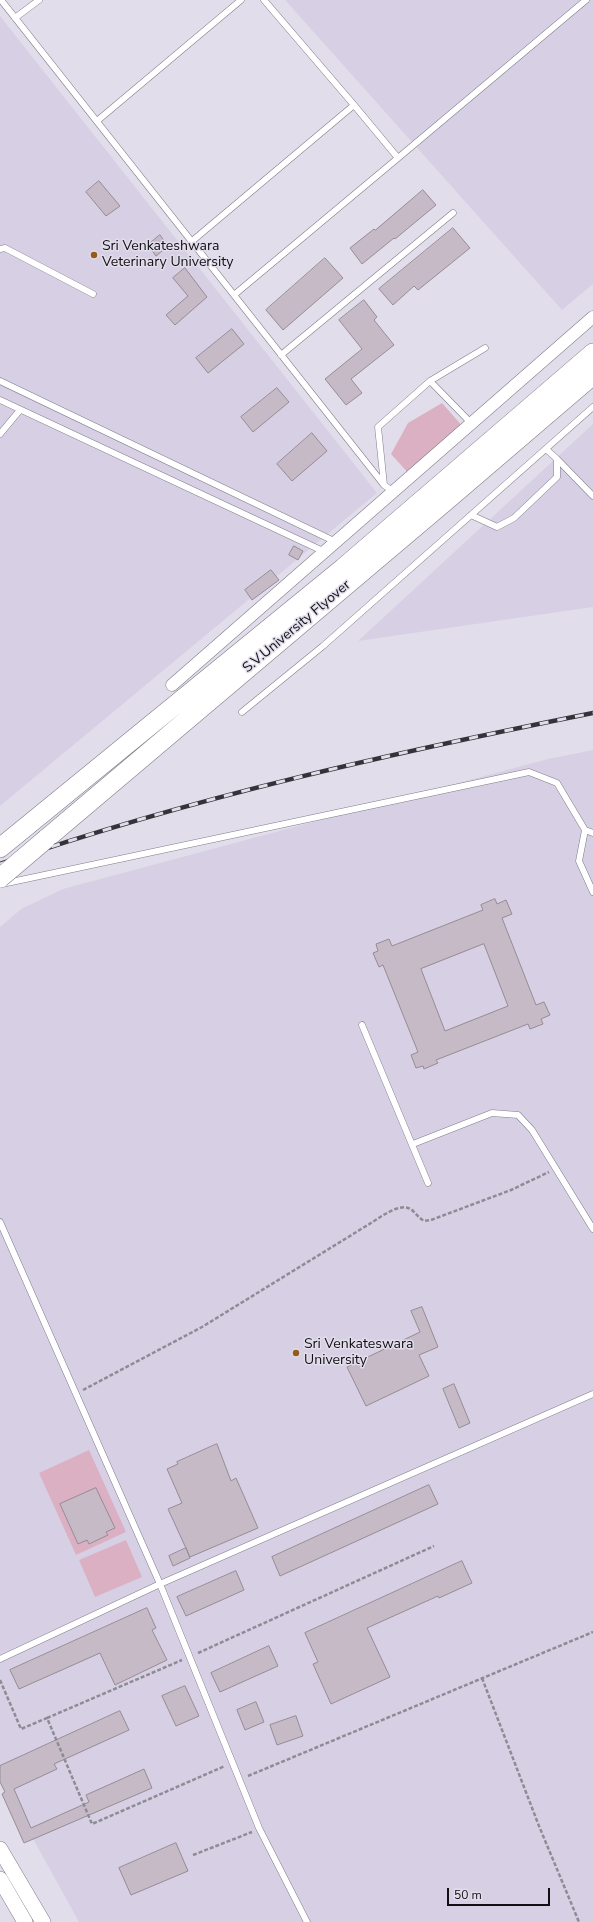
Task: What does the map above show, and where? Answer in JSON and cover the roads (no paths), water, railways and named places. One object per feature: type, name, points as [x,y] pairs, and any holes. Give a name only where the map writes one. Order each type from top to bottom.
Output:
[{"type":"main road","name":"S.V.University Flyover","points":[[0,848],[343,568],[593,353]]},
{"type":"main road","name":"S.V.University Flyover","points":[[0,878],[448,500],[593,375]]},
{"type":"street","points":[[172,685],[325,552],[389,489],[472,424],[593,317]]},
{"type":"street","points":[[0,1849],[43,1922]]},
{"type":"street","points":[[0,1879],[25,1922]]},
{"type":"lane","points":[[1,0],[281,355],[389,489]]},
{"type":"lane","points":[[15,18],[39,0]]},
{"type":"lane","points":[[97,121],[241,0]]},
{"type":"lane","points":[[264,0],[398,158]]},
{"type":"lane","points":[[234,295],[586,0]]},
{"type":"lane","points":[[192,242],[354,105]]},
{"type":"lane","points":[[281,355],[452,213]]},
{"type":"lane","points":[[0,249],[5,248],[93,294]]},
{"type":"lane","points":[[389,489],[378,427],[430,381],[485,348]]},
{"type":"lane","points":[[0,381],[336,542]]},
{"type":"lane","points":[[430,381],[472,424]]},
{"type":"lane","points":[[0,400],[325,552]]},
{"type":"lane","points":[[242,712],[324,646],[593,407]]},
{"type":"lane","points":[[0,434],[20,410]]},
{"type":"lane","points":[[546,449],[593,496]]},
{"type":"lane","points":[[471,515],[497,527],[514,518],[557,477],[557,459]]},
{"type":"lane","points":[[0,884],[529,772],[557,783],[586,830],[593,833]]},
{"type":"lane","points":[[586,830],[579,861],[593,892]]},
{"type":"lane","points":[[362,1025],[428,1183]]},
{"type":"lane","points":[[413,1144],[492,1113],[518,1115],[532,1130],[593,1229]]},
{"type":"lane","points":[[0,1222],[160,1584],[259,1828],[307,1922]]},
{"type":"lane","points":[[0,1659],[160,1584],[593,1394]]},
{"type":"railway","points":[[0,864],[146,818],[294,778],[443,744],[593,713]]},
{"type":"place","name":"Sri Venkateshwara Veterinary University","points":[[94,255]]},
{"type":"place","name":"Sri Venkateswara University","points":[[296,1353]]}]
